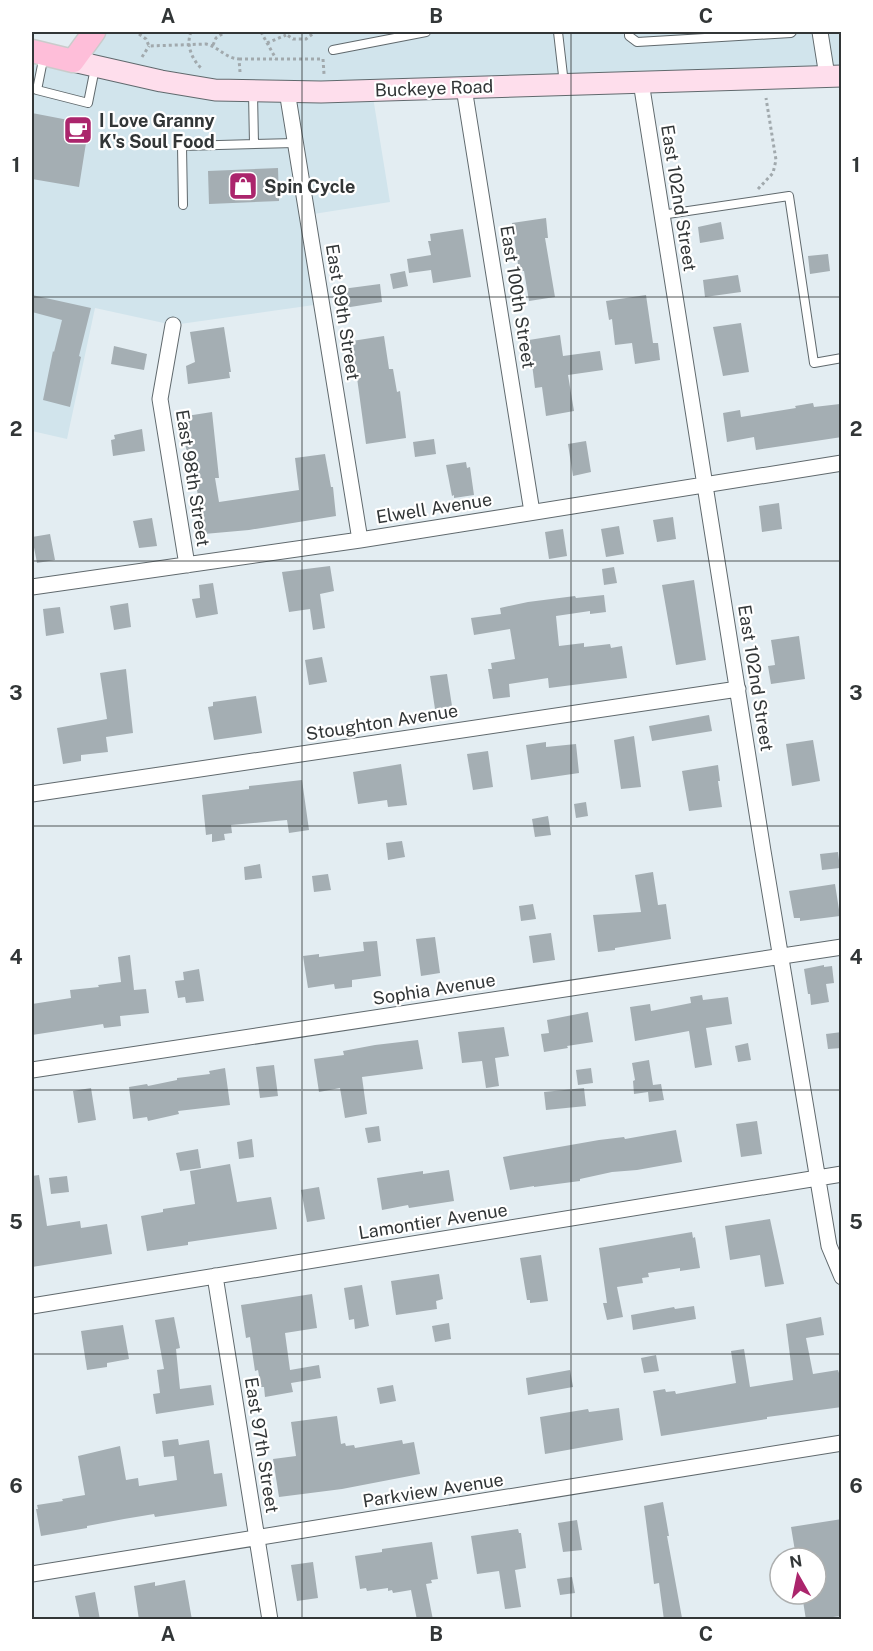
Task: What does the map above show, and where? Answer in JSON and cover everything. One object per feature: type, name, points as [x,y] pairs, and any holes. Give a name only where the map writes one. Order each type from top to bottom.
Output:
[{"type":"main road","points":[[73,61],[94,32]]},
{"type":"main road","name":"Buckeye Road","points":[[38,52],[73,61]]},
{"type":"street","points":[[820,32],[834,76]]},
{"type":"street","name":"Buckeye Road","points":[[73,61],[187,86],[246,84],[287,91],[464,88],[834,76]]},
{"type":"street","name":"East 102nd Street","points":[[641,82],[829,1246],[842,1277]]},
{"type":"street","name":"East 100th Street","points":[[464,88],[532,512]]},
{"type":"street","name":"East 99th Street","points":[[287,91],[360,540]]},
{"type":"street","name":"East 98th Street","points":[[172,325],[160,399],[187,565]]},
{"type":"street","name":"Elwell Avenue","points":[[32,587],[360,540],[842,463]]},
{"type":"street","name":"Stoughton Avenue","points":[[32,794],[738,689]]},
{"type":"street","name":"Sophia Avenue","points":[[32,1070],[842,947]]},
{"type":"street","name":"Lamontier Avenue","points":[[32,1305],[842,1174]]},
{"type":"street","name":"East 97th Street","points":[[215,1276],[270,1620]]},
{"type":"street","name":"Parkview Avenue","points":[[32,1574],[842,1443]]},
{"type":"lane","points":[[333,50],[426,32]]},
{"type":"lane","points":[[558,32],[564,84]]},
{"type":"lane","points":[[629,32],[629,36],[637,42],[792,32]]},
{"type":"lane","points":[[38,52],[37,90],[88,103],[95,66]]},
{"type":"lane","points":[[246,84],[254,144]]},
{"type":"lane","points":[[183,205],[182,147],[295,143]]},
{"type":"lane","points":[[661,215],[789,196],[814,363],[842,358]]},
{"type":"path","points":[[191,32],[189,45],[194,60],[203,71]]},
{"type":"path","points":[[213,45],[216,38],[225,32]]},
{"type":"path","points":[[261,32],[276,59]]},
{"type":"path","points":[[267,43],[284,33],[293,39],[306,39],[315,32]]},
{"type":"path","points":[[139,34],[146,39],[149,46]]},
{"type":"path","points":[[149,46],[213,45],[230,58],[239,59],[323,59],[324,74]]},
{"type":"path","points":[[142,57],[149,46]]},
{"type":"path","points":[[239,59],[246,84]]},
{"type":"path","points":[[755,192],[773,173],[776,160],[766,98]]},
{"type":"shaded area","points":[[94,32],[841,32],[841,76],[372,91],[390,202],[307,215],[321,304],[173,325],[95,308],[67,439],[32,431],[32,51],[73,61]]},
{"type":"building","points":[[32,113],[89,124],[79,187],[32,179]]},
{"type":"building","name":"Spin Cycle","points":[[278,168],[279,201],[209,204],[208,171]]},
{"type":"building","points":[[546,218],[548,238],[545,238],[555,297],[529,301],[524,271],[519,271],[512,223]]},
{"type":"building","points":[[721,222],[724,239],[700,243],[698,227]]},
{"type":"building","points":[[463,229],[471,277],[433,283],[431,270],[409,273],[407,259],[431,255],[428,241],[431,241],[430,234]]},
{"type":"building","points":[[828,254],[830,271],[810,274],[808,256]]},
{"type":"building","points":[[405,271],[408,286],[393,289],[390,274]]},
{"type":"building","points":[[738,275],[741,292],[705,297],[703,280]]},
{"type":"building","points":[[380,284],[382,302],[344,308],[342,289]]},
{"type":"building","points":[[32,295],[91,308],[70,407],[43,400],[62,320],[32,312]]},
{"type":"building","points":[[646,295],[653,343],[658,343],[660,360],[635,364],[632,343],[615,345],[612,319],[609,320],[606,301]]},
{"type":"building","points":[[741,323],[749,372],[723,376],[713,327]]},
{"type":"building","points":[[224,327],[230,378],[188,384],[186,366],[195,362],[190,332]]},
{"type":"building","points":[[560,335],[563,356],[600,351],[603,370],[568,375],[574,411],[546,416],[542,387],[535,388],[529,340]]},
{"type":"building","points":[[384,336],[389,369],[393,369],[397,392],[400,391],[406,438],[366,444],[352,341]]},
{"type":"building","points":[[114,346],[147,354],[144,370],[111,364]]},
{"type":"building","points":[[813,403],[814,407],[840,404],[842,437],[756,450],[754,437],[727,442],[723,413],[740,410],[741,417]]},
{"type":"building","points":[[212,412],[219,478],[215,478],[219,502],[299,490],[295,458],[325,454],[331,487],[333,487],[336,516],[249,530],[204,534],[197,490],[195,486],[191,486],[188,465],[186,466],[184,453],[187,453],[180,417]]},
{"type":"building","points":[[142,429],[145,451],[113,456],[111,440],[115,439],[114,435]]},
{"type":"building","points":[[434,439],[436,454],[415,457],[413,442]]},
{"type":"building","points":[[586,441],[591,472],[573,476],[568,444]]},
{"type":"building","points":[[466,462],[467,468],[470,467],[474,495],[454,498],[446,465]]},
{"type":"building","points":[[779,503],[782,529],[762,532],[759,506]]},
{"type":"building","points":[[673,517],[676,539],[657,542],[653,520]]},
{"type":"building","points":[[152,518],[157,546],[139,548],[133,521]]},
{"type":"building","points":[[619,526],[624,554],[606,557],[601,529]]},
{"type":"building","points":[[563,529],[567,556],[549,559],[545,532]]},
{"type":"building","points":[[50,534],[55,560],[37,563],[32,537]]},
{"type":"building","points":[[330,566],[334,591],[320,594],[325,628],[313,630],[310,609],[289,612],[282,572]]},
{"type":"building","points":[[614,567],[617,583],[604,585],[602,569]]},
{"type":"building","points":[[694,580],[706,660],[676,665],[662,585]]},
{"type":"building","points":[[213,583],[218,614],[196,618],[192,599],[200,598],[199,585]]},
{"type":"building","points":[[604,595],[606,612],[590,614],[590,611],[556,616],[559,646],[584,643],[584,647],[610,644],[611,648],[622,646],[627,678],[549,688],[548,678],[509,684],[510,697],[493,699],[488,669],[492,669],[491,663],[515,659],[510,629],[474,635],[471,618],[501,614],[500,608],[528,602]]},
{"type":"building","points":[[128,603],[131,627],[114,630],[110,606]]},
{"type":"building","points":[[60,607],[64,633],[46,636],[43,609]]},
{"type":"building","points":[[799,636],[805,679],[771,684],[768,666],[775,665],[771,640]]},
{"type":"building","points":[[322,657],[327,682],[309,685],[305,660]]},
{"type":"building","points":[[126,669],[133,733],[106,737],[108,752],[81,755],[81,761],[63,764],[57,728],[107,719],[100,673]]},
{"type":"building","points":[[447,674],[452,706],[435,709],[430,676]]},
{"type":"building","points":[[256,696],[262,733],[214,740],[208,707],[213,706],[213,702]]},
{"type":"building","points":[[709,715],[712,731],[652,741],[649,726]]},
{"type":"building","points":[[634,736],[641,787],[621,789],[614,740]]},
{"type":"building","points":[[813,740],[820,781],[792,786],[786,744]]},
{"type":"building","points":[[546,742],[546,747],[576,744],[579,773],[531,780],[526,745]]},
{"type":"building","points":[[488,751],[493,787],[473,790],[467,754]]},
{"type":"building","points":[[401,764],[407,805],[388,807],[387,800],[358,804],[353,772]]},
{"type":"building","points":[[718,765],[722,807],[689,811],[682,771]]},
{"type":"building","points":[[302,780],[309,830],[289,833],[287,820],[231,825],[232,833],[224,834],[225,840],[212,842],[212,834],[206,835],[202,795],[249,789],[249,786]]},
{"type":"building","points":[[586,802],[588,816],[576,818],[574,804]]},
{"type":"building","points":[[548,816],[551,835],[535,837],[532,819]]},
{"type":"building","points":[[402,841],[405,857],[388,860],[386,843]]},
{"type":"building","points":[[838,852],[840,868],[822,870],[820,854]]},
{"type":"building","points":[[260,864],[262,878],[245,880],[244,867]]},
{"type":"building","points":[[653,872],[658,905],[666,904],[671,939],[598,952],[593,915],[641,912],[635,875]]},
{"type":"building","points":[[328,874],[331,890],[314,892],[312,876]]},
{"type":"building","points":[[835,884],[840,916],[800,921],[800,918],[794,918],[789,891]]},
{"type":"building","points":[[533,904],[536,919],[521,921],[519,906]]},
{"type":"building","points":[[551,933],[555,960],[533,963],[529,936]]},
{"type":"building","points":[[435,937],[440,973],[421,976],[416,939]]},
{"type":"building","points":[[377,941],[381,976],[352,980],[352,987],[335,989],[334,984],[308,988],[303,956],[319,954],[319,957],[364,951],[363,942]]},
{"type":"building","points":[[130,955],[134,990],[146,989],[149,1013],[120,1016],[121,1026],[104,1028],[103,1024],[32,1035],[32,1004],[71,998],[70,990],[121,982],[118,957]]},
{"type":"building","points":[[824,965],[824,967],[832,966],[834,983],[826,984],[829,1002],[811,1005],[804,969]]},
{"type":"building","points":[[199,969],[204,1001],[186,1003],[185,997],[178,998],[175,981],[184,980],[183,972]]},
{"type":"building","points":[[702,995],[703,1000],[728,997],[732,1024],[706,1028],[712,1065],[695,1068],[689,1031],[635,1041],[630,1007],[650,1004],[651,1011],[691,1003],[690,997]]},
{"type":"building","points":[[588,1012],[593,1042],[544,1052],[541,1034],[549,1033],[547,1020]]},
{"type":"building","points":[[504,1027],[509,1056],[495,1058],[499,1086],[486,1088],[482,1061],[462,1063],[458,1032]]},
{"type":"building","points":[[842,1032],[842,1048],[828,1049],[826,1034]]},
{"type":"building","points":[[418,1040],[423,1069],[362,1077],[367,1114],[345,1118],[340,1088],[319,1092],[314,1059],[344,1055],[343,1051],[375,1045]]},
{"type":"building","points":[[748,1043],[751,1060],[738,1062],[735,1046]]},
{"type":"building","points":[[649,1060],[653,1085],[661,1084],[664,1100],[649,1102],[648,1092],[634,1094],[633,1081],[635,1080],[632,1063]]},
{"type":"building","points":[[274,1065],[278,1096],[260,1098],[256,1067]]},
{"type":"building","points":[[225,1068],[230,1105],[178,1111],[179,1114],[148,1121],[147,1117],[133,1119],[129,1087],[147,1084],[148,1086],[177,1080],[177,1078],[210,1074],[209,1071]]},
{"type":"building","points":[[591,1068],[593,1083],[578,1085],[576,1070]]},
{"type":"building","points":[[91,1088],[96,1120],[78,1123],[73,1091]]},
{"type":"building","points":[[584,1088],[586,1106],[546,1110],[544,1092]]},
{"type":"building","points":[[757,1121],[762,1154],[741,1157],[736,1124]]},
{"type":"building","points":[[379,1126],[381,1141],[368,1143],[365,1128]]},
{"type":"building","points":[[676,1130],[682,1162],[612,1172],[580,1179],[580,1181],[510,1190],[503,1157],[599,1140],[624,1137],[625,1139]]},
{"type":"building","points":[[252,1139],[254,1157],[239,1159],[237,1142]]},
{"type":"building","points":[[198,1149],[201,1168],[180,1171],[176,1153]]},
{"type":"building","points":[[230,1164],[237,1202],[271,1197],[277,1229],[188,1242],[188,1245],[147,1251],[141,1216],[163,1212],[163,1209],[195,1204],[190,1171]]},
{"type":"building","points":[[449,1170],[454,1201],[382,1210],[377,1178],[423,1171],[423,1174]]},
{"type":"building","points":[[39,1175],[47,1226],[80,1221],[81,1228],[107,1224],[112,1254],[32,1267],[32,1176]]},
{"type":"building","points":[[67,1176],[69,1192],[51,1194],[49,1178]]},
{"type":"building","points":[[319,1187],[325,1219],[307,1222],[301,1190]]},
{"type":"building","points":[[770,1219],[784,1284],[765,1287],[760,1255],[730,1260],[725,1226]]},
{"type":"building","points":[[692,1232],[693,1238],[695,1237],[700,1268],[680,1271],[680,1268],[648,1273],[649,1277],[642,1278],[643,1283],[617,1287],[623,1317],[607,1320],[603,1303],[607,1303],[599,1248]]},
{"type":"building","points":[[541,1255],[548,1301],[530,1303],[530,1300],[527,1300],[520,1258]]},
{"type":"building","points":[[439,1274],[443,1299],[436,1301],[437,1309],[396,1315],[391,1281]]},
{"type":"building","points":[[362,1285],[369,1326],[355,1329],[354,1319],[349,1320],[344,1288]]},
{"type":"building","points":[[312,1294],[317,1328],[285,1333],[290,1370],[319,1365],[321,1378],[291,1383],[293,1392],[265,1397],[258,1370],[255,1371],[250,1337],[246,1338],[241,1305]]},
{"type":"building","points":[[694,1306],[696,1319],[633,1330],[631,1315],[674,1307],[675,1309]]},
{"type":"building","points":[[174,1317],[180,1348],[176,1349],[180,1389],[211,1385],[214,1405],[156,1414],[153,1394],[160,1393],[157,1370],[164,1369],[155,1320]]},
{"type":"building","points":[[821,1317],[824,1335],[806,1338],[813,1374],[838,1370],[842,1373],[842,1407],[767,1417],[767,1419],[661,1436],[653,1391],[665,1389],[666,1392],[675,1391],[676,1394],[736,1383],[731,1351],[744,1349],[750,1387],[793,1380],[786,1324]]},
{"type":"building","points":[[449,1323],[451,1339],[435,1342],[432,1326]]},
{"type":"building","points":[[123,1325],[129,1359],[107,1363],[107,1367],[87,1370],[81,1331]]},
{"type":"building","points":[[656,1355],[659,1371],[644,1373],[641,1358]]},
{"type":"building","points":[[570,1370],[573,1387],[528,1395],[526,1378]]},
{"type":"building","points":[[393,1385],[396,1401],[380,1404],[377,1388]]},
{"type":"building","points":[[619,1408],[623,1440],[545,1454],[540,1417],[588,1409],[589,1412]]},
{"type":"building","points":[[337,1416],[341,1444],[345,1443],[346,1446],[354,1445],[355,1448],[402,1440],[403,1444],[414,1442],[420,1474],[342,1489],[279,1497],[273,1459],[296,1456],[291,1422]]},
{"type":"building","points":[[178,1439],[179,1445],[209,1440],[214,1474],[222,1473],[227,1506],[155,1517],[154,1514],[41,1536],[37,1505],[85,1495],[78,1456],[120,1446],[126,1480],[138,1478],[139,1486],[177,1480],[174,1456],[164,1457],[162,1441]]},
{"type":"building","points":[[663,1502],[682,1618],[674,1620],[664,1620],[659,1583],[654,1584],[644,1506]]},
{"type":"building","points":[[842,1519],[842,1616],[806,1620],[804,1606],[828,1606],[828,1546],[794,1546],[791,1527]]},
{"type":"building","points":[[577,1520],[582,1550],[563,1552],[558,1523]]},
{"type":"building","points":[[518,1529],[521,1533],[526,1568],[515,1570],[521,1607],[505,1609],[499,1571],[477,1574],[471,1536]]},
{"type":"building","points":[[432,1542],[438,1579],[426,1584],[433,1620],[417,1620],[411,1590],[393,1593],[392,1590],[388,1591],[388,1588],[367,1591],[366,1588],[360,1589],[355,1556],[382,1552],[382,1549]]},
{"type":"building","points":[[313,1562],[318,1598],[297,1601],[291,1565]]},
{"type":"building","points":[[572,1577],[575,1593],[560,1595],[557,1579]]},
{"type":"building","points":[[185,1580],[192,1620],[139,1620],[134,1586],[155,1582],[155,1586]]},
{"type":"building","points":[[95,1592],[100,1620],[80,1620],[75,1596]]},
{"type":"place","name":"I Love Granny K's Soul Food","points":[[78,130]]},
{"type":"place","name":"Spin Cycle","points":[[243,186]]}]
